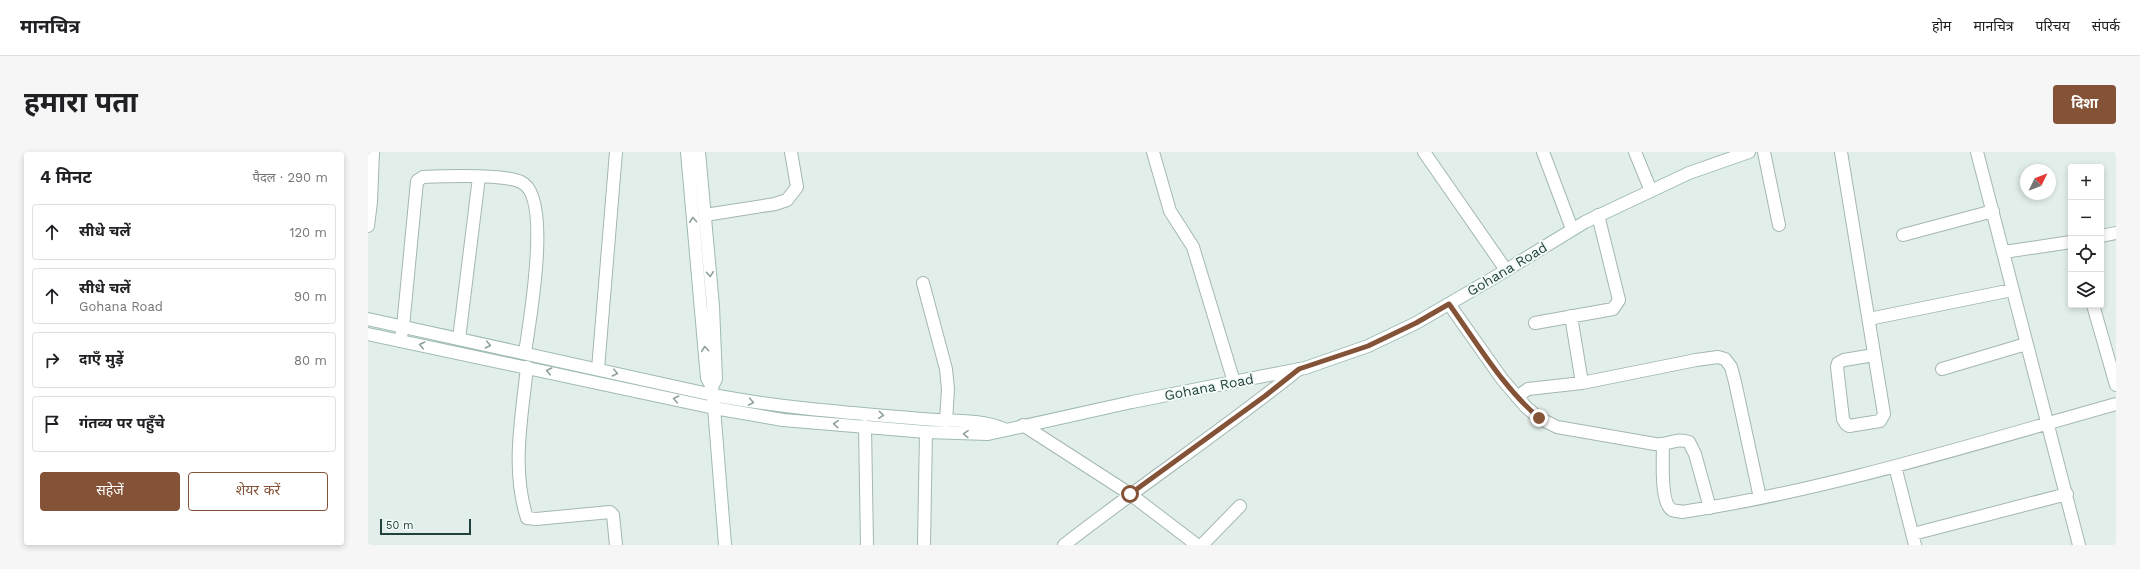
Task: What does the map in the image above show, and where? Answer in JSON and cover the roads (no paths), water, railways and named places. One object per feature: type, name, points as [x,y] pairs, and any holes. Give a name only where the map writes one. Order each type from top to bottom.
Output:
[{"type":"street","points":[[368,226],[371,202],[373,152]]},
{"type":"street","points":[[598,369],[616,152]]},
{"type":"street","points":[[687,152],[707,378],[712,391],[714,408],[725,545]]},
{"type":"street","points":[[699,152],[713,306],[716,379],[712,391]]},
{"type":"street","points":[[704,215],[775,204],[787,200],[796,187],[791,152]]},
{"type":"street","points":[[1153,152],[1170,210],[1193,247],[1234,382]]},
{"type":"street","points":[[1424,152],[1506,270]]},
{"type":"street","points":[[1543,152],[1572,229]]},
{"type":"street","points":[[1635,152],[1651,191]]},
{"type":"street","name":"Gohana Road","points":[[368,334],[714,408],[782,420],[926,432],[988,434],[1023,425],[1299,369],[1368,346],[1416,323],[1572,229],[1598,215],[1689,173],[1749,152]]},
{"type":"street","points":[[1764,152],[1779,225]]},
{"type":"street","points":[[1841,152],[1884,414],[1880,421],[1849,426],[1843,420],[1837,367],[1838,363],[1844,360],[1874,355]]},
{"type":"street","points":[[1977,152],[2079,545]]},
{"type":"street","points":[[400,341],[403,327],[417,181],[423,176],[479,177],[521,182],[529,187],[534,197],[538,218],[536,265],[525,353]]},
{"type":"street","points":[[459,339],[479,177]]},
{"type":"street","points":[[1903,235],[1993,211]]},
{"type":"street","points":[[1535,323],[1613,309],[1619,300],[1598,215]]},
{"type":"street","points":[[2104,235],[2116,233]]},
{"type":"street","points":[[2004,252],[2068,242]]},
{"type":"street","points":[[923,283],[946,369],[948,389],[946,422]]},
{"type":"street","points":[[1869,319],[2012,290]]},
{"type":"street","points":[[1449,304],[1517,397],[1539,418],[1557,426],[1663,445],[1680,439],[1689,442],[1695,454],[1710,508]]},
{"type":"street","points":[[2094,308],[2116,386]]},
{"type":"street","points":[[1571,316],[1582,383]]},
{"type":"street","points":[[368,319],[598,369],[712,391],[767,405],[946,422],[987,423],[1004,429]]},
{"type":"street","points":[[1942,369],[2026,344]]},
{"type":"street","points":[[1517,397],[1528,389],[1582,383],[1696,360],[1718,357],[1725,359],[1731,367],[1760,498]]},
{"type":"street","points":[[527,367],[519,450],[521,490],[527,518],[536,519],[610,512],[613,515],[616,545]]},
{"type":"street","points":[[1064,545],[1130,494],[1265,396],[1299,369]]},
{"type":"street","points":[[1663,445],[1665,494],[1668,505],[1672,510],[1682,512],[1760,498],[1895,466],[2116,404]]},
{"type":"street","points":[[1023,425],[1130,494],[1196,545]]},
{"type":"street","points":[[865,426],[867,545]]},
{"type":"street","points":[[924,545],[926,432]]},
{"type":"street","points":[[1895,466],[1914,539],[2067,494]]},
{"type":"street","points":[[1202,545],[1240,506]]}]
